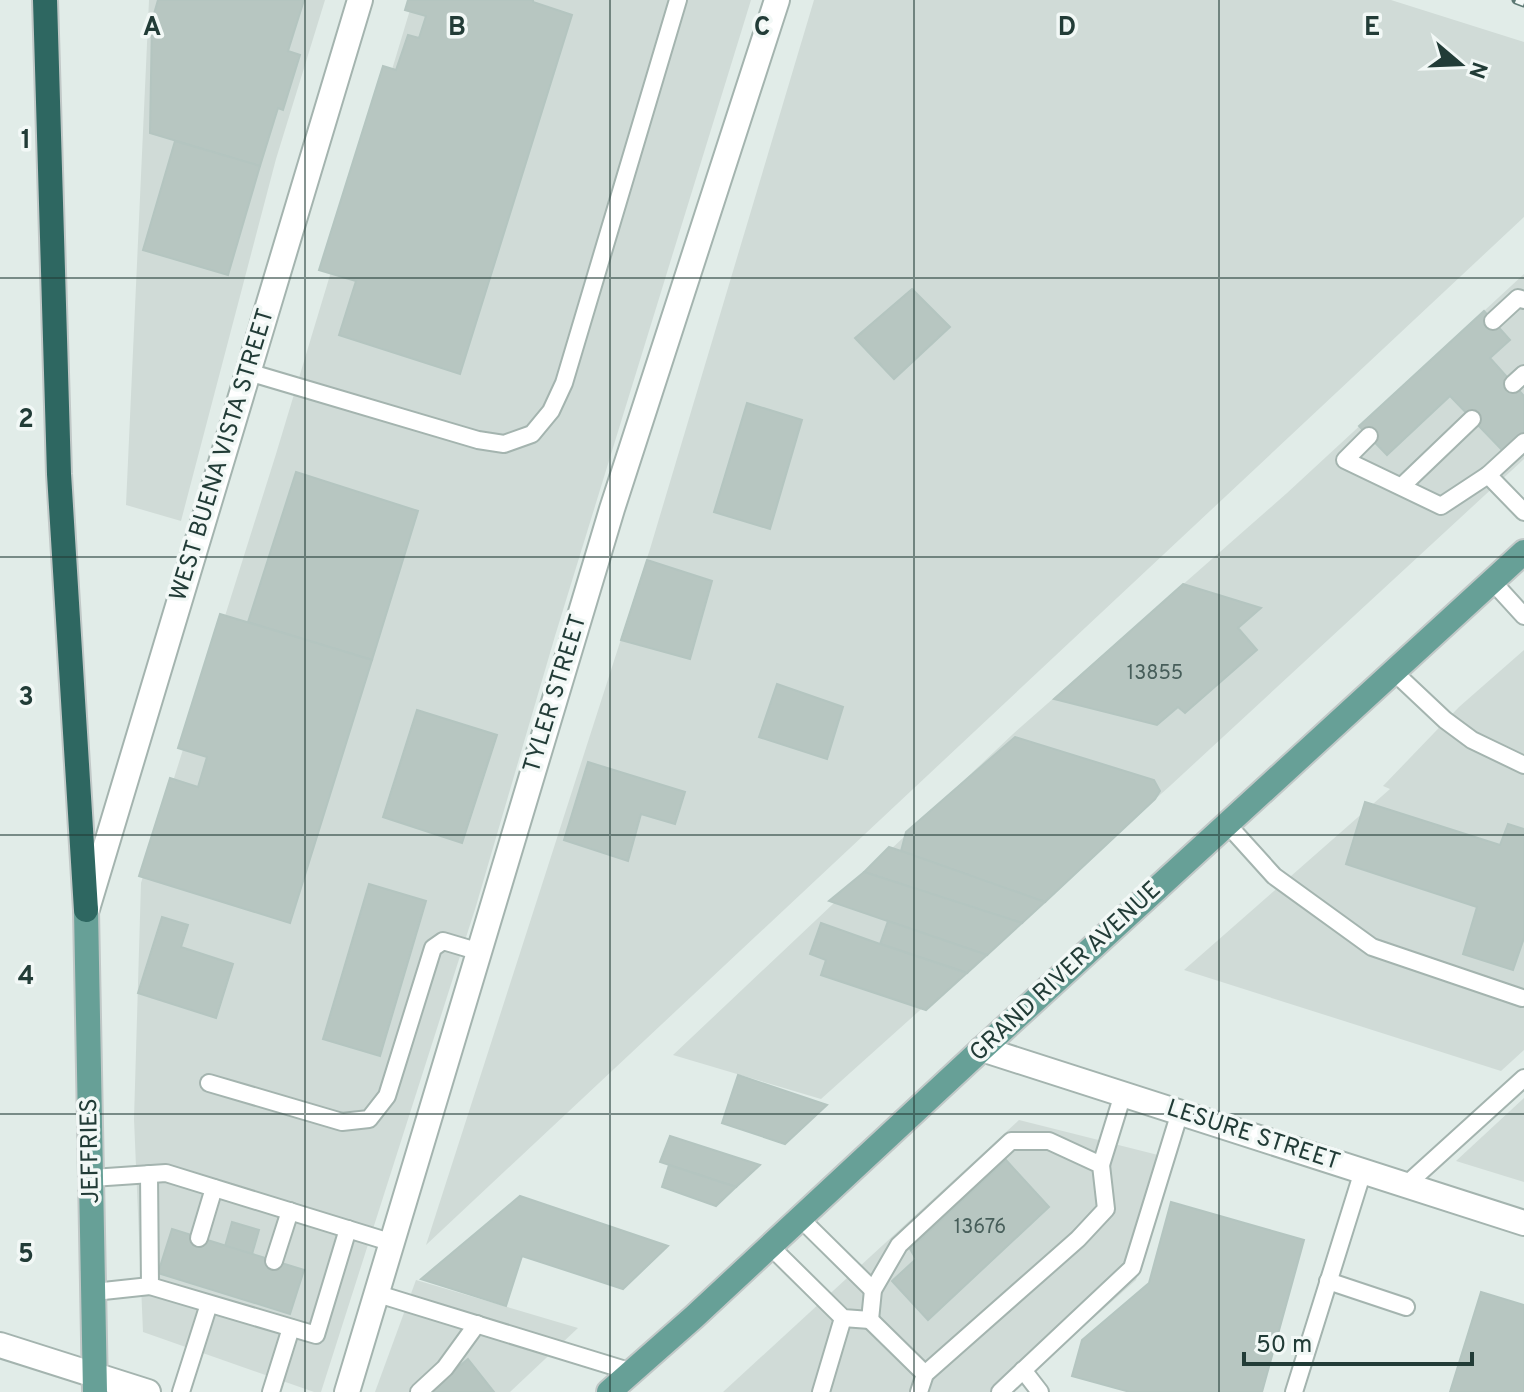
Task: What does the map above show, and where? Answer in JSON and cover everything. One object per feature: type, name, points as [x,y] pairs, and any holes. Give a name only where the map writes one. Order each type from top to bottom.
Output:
[{"type":"highway","points":[[45,0],[59,474],[86,910]]},
{"type":"main road","name":"GRAND RIVER AVENUE","points":[[609,1392],[1524,552]]},
{"type":"main road","name":"JEFFRIES","points":[[86,910],[96,1384]]},
{"type":"street","name":"WEST BUENA VISTA STREET","points":[[86,910],[360,0]]},
{"type":"street","name":"TYLER STREET","points":[[353,1391],[378,1294],[612,509],[777,0]]},
{"type":"street","name":"LESURE STREET","points":[[982,1049],[1524,1223]]},
{"type":"street","points":[[5,1346],[96,1384],[148,1392]]},
{"type":"lane","points":[[248,372],[478,440],[504,444],[532,434],[551,411],[579,340],[678,0]]},
{"type":"lane","points":[[1493,321],[1518,298],[1524,300]]},
{"type":"lane","points":[[1402,486],[1472,419]]},
{"type":"lane","points":[[1369,436],[1345,460],[1441,506],[1488,475],[1524,442]]},
{"type":"lane","points":[[1488,475],[1524,512]]},
{"type":"lane","points":[[1492,581],[1524,616]]},
{"type":"lane","points":[[1394,672],[1445,720],[1472,740],[1524,765]]},
{"type":"lane","points":[[1227,824],[1274,876],[1372,947],[1522,998]]},
{"type":"lane","points":[[209,1083],[342,1122],[369,1119],[387,1096],[433,948],[443,941],[480,952]]},
{"type":"lane","points":[[1406,1185],[1524,1078]]},
{"type":"lane","points":[[919,1392],[925,1374],[1078,1239],[1106,1209],[1101,1165],[1123,1094]]},
{"type":"lane","points":[[1000,1392],[1132,1268],[1180,1112]]},
{"type":"lane","points":[[870,1320],[873,1290],[899,1245],[1011,1141],[1049,1141],[1101,1165]]},
{"type":"lane","points":[[1294,1392],[1363,1171]]},
{"type":"lane","points":[[92,1178],[166,1173],[393,1243]]},
{"type":"lane","points":[[149,1174],[150,1286]]},
{"type":"lane","points":[[199,1238],[214,1188]]},
{"type":"lane","points":[[274,1261],[290,1211]]},
{"type":"lane","points":[[800,1218],[873,1290]]},
{"type":"lane","points":[[94,1292],[150,1286],[183,1289],[209,1304],[259,1312],[291,1328],[316,1335],[348,1229]]},
{"type":"lane","points":[[770,1246],[843,1318],[870,1320],[925,1374]]},
{"type":"lane","points":[[1328,1281],[1406,1307]]},
{"type":"lane","points":[[378,1294],[632,1372]]},
{"type":"lane","points":[[181,1392],[209,1304]]},
{"type":"lane","points":[[821,1392],[843,1318]]},
{"type":"lane","points":[[419,1392],[445,1368],[477,1324]]},
{"type":"lane","points":[[271,1392],[291,1328]]},
{"type":"lane","points":[[1023,1370],[1040,1392]]},
{"type":"shaded area","points":[[149,0],[325,0],[276,159],[181,521],[126,505]]},
{"type":"shaded area","points":[[413,0],[751,0],[555,636],[476,906],[321,1392],[314,1392],[143,1332],[134,1119],[141,883],[276,454]]},
{"type":"shaded area","points":[[814,0],[1391,0],[1524,42],[1524,217],[426,1245],[650,549]]},
{"type":"shaded area","points":[[1524,274],[1524,459],[1171,785],[821,1099],[673,1055],[1013,734],[1287,493]]},
{"type":"shaded area","points":[[1524,650],[1524,1050],[1501,1071],[1184,970],[1390,789],[1383,786],[1459,707]]},
{"type":"shaded area","points":[[1524,1098],[1524,1182],[1456,1161]]},
{"type":"shaded area","points":[[1019,1120],[1174,1159],[1136,1280],[1071,1338],[995,1392],[723,1392]]},
{"type":"shaded area","points":[[416,1280],[578,1328],[510,1392],[375,1392]]},
{"type":"building","points":[[158,0],[304,0],[288,51],[300,55],[283,110],[278,108],[260,166],[150,133],[152,21]]},
{"type":"building","points":[[408,0],[533,0],[572,15],[460,374],[339,335],[356,281],[319,270],[383,66],[396,70],[408,35],[419,38],[426,16],[405,10]]},
{"type":"building","points":[[175,141],[260,166],[228,275],[143,250]]},
{"type":"building","points":[[912,289],[950,327],[894,379],[855,338]]},
{"type":"building","points":[[1484,311],[1510,340],[1490,358],[1524,396],[1524,434],[1504,452],[1450,396],[1387,455],[1359,426]]},
{"type":"building","points":[[747,403],[802,420],[770,529],[714,512]]},
{"type":"building","points":[[296,472],[418,511],[372,660],[248,622]]},
{"type":"building","points":[[647,560],[712,581],[690,659],[621,640]]},
{"type":"building","points":[[1183,584],[1261,608],[1238,628],[1257,650],[1185,713],[1178,707],[1157,725],[1054,699]]},
{"type":"building","points":[[220,614],[372,660],[290,923],[139,876],[170,778],[198,787],[207,757],[178,748]]},
{"type":"building","points":[[777,684],[843,707],[827,759],[759,737]]},
{"type":"building","points":[[417,710],[497,735],[462,843],[383,817]]},
{"type":"building","points":[[1015,737],[1154,780],[1160,791],[1045,902],[901,851],[906,832]]},
{"type":"building","points":[[588,762],[685,792],[675,824],[641,814],[628,861],[564,840]]},
{"type":"building","points":[[1365,802],[1500,845],[1508,824],[1524,829],[1524,938],[1513,970],[1463,954],[1477,907],[1346,864]]},
{"type":"building","points":[[889,847],[1045,902],[1022,923],[864,872]]},
{"type":"building","points":[[864,872],[1022,923],[987,955],[829,901]]},
{"type":"building","points":[[369,884],[426,901],[380,1056],[323,1039]]},
{"type":"building","points":[[162,917],[188,925],[181,947],[233,964],[216,1018],[138,993]]},
{"type":"building","points":[[888,921],[987,955],[967,973],[880,944]]},
{"type":"building","points":[[821,923],[967,973],[926,1010],[821,975],[826,960],[810,954]]},
{"type":"building","points":[[738,1075],[827,1105],[785,1144],[722,1123]]},
{"type":"building","points":[[670,1136],[760,1165],[736,1187],[660,1162]]},
{"type":"building","points":[[1006,1160],[1049,1207],[928,1320],[892,1281],[916,1259],[910,1249]]},
{"type":"building","points":[[669,1165],[736,1187],[716,1206],[662,1187]]},
{"type":"building","points":[[520,1196],[668,1246],[623,1289],[522,1256],[506,1306],[421,1279]]},
{"type":"building","points":[[1171,1202],[1304,1240],[1262,1392],[1130,1392],[1072,1376],[1082,1340],[1149,1283]]},
{"type":"building","points":[[232,1222],[259,1230],[242,1289],[215,1281]]},
{"type":"building","points":[[172,1229],[304,1270],[290,1314],[158,1273]]},
{"type":"building","points":[[1481,1292],[1524,1305],[1524,1392],[1450,1392]]},
{"type":"building","points":[[468,1359],[494,1392],[428,1392]]},
{"type":"railway","points":[[1516,0],[1524,3]]}]
